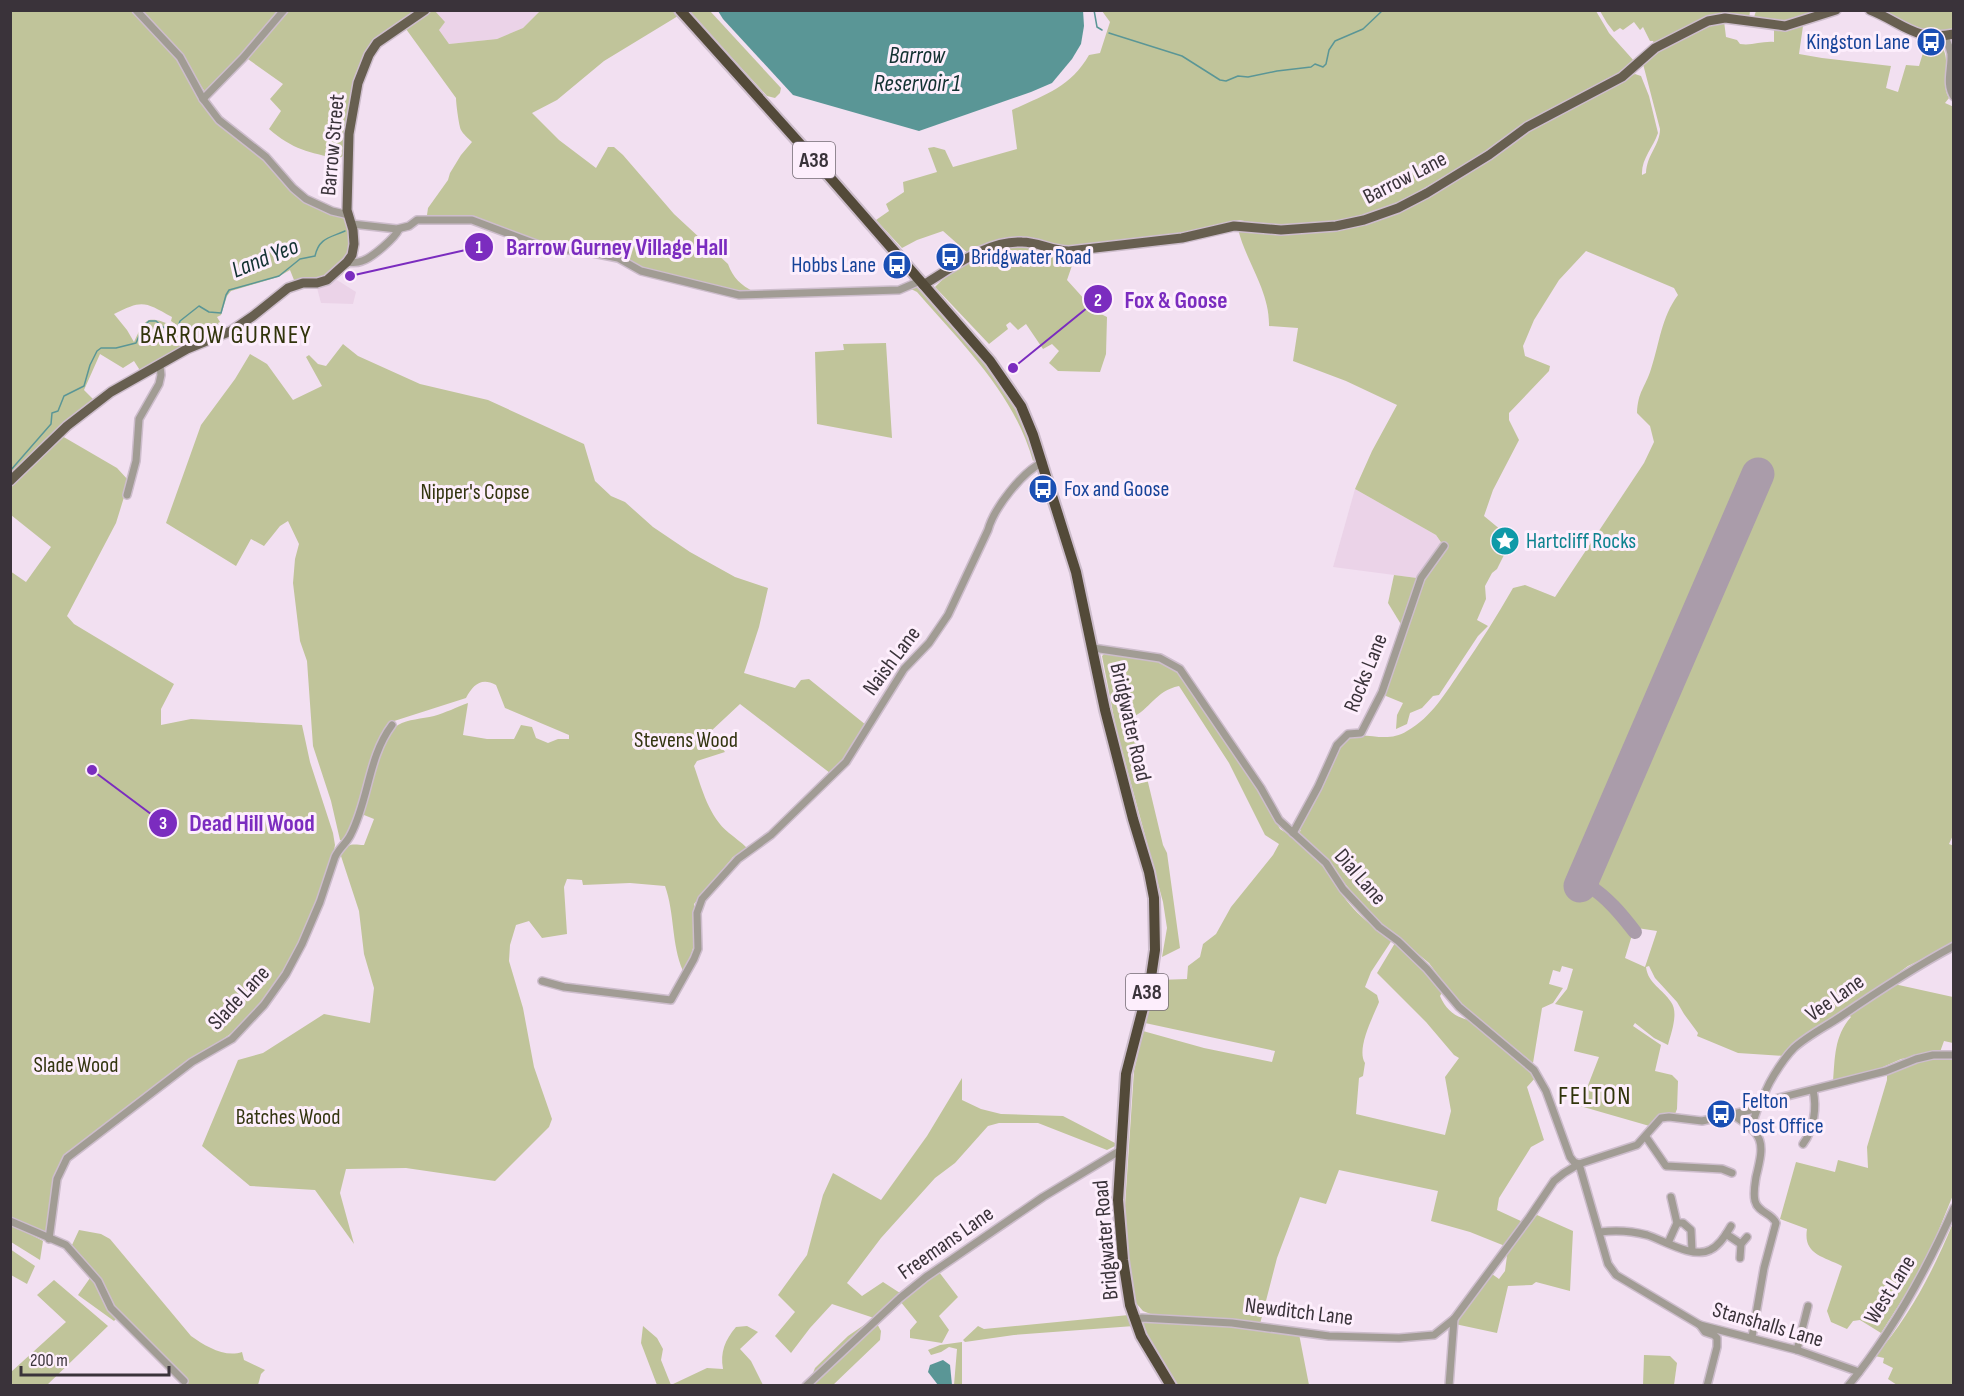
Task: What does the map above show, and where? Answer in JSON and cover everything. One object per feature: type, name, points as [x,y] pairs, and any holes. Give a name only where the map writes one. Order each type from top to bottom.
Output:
[{"type":"highway","name":"Bridgwater Road","points":[[680,10],[990,361],[1008,384],[1027,419],[1043,462],[1076,572],[1122,775],[1149,872],[1155,923],[1155,950],[1151,977],[1126,1074],[1118,1200],[1127,1291],[1135,1319]]},
{"type":"highway","name":"A38","points":[[1135,1319],[1141,1336],[1171,1386]]},
{"type":"main road","name":"Barrow Street","points":[[347,262],[353,250],[350,219],[349,134],[355,95],[364,64],[377,43],[425,10]]},
{"type":"main road","name":"Barrow Lane","points":[[922,283],[982,252],[1010,242],[1025,242],[1054,250],[1069,251],[1188,237],[1234,226],[1281,230],[1336,226],[1364,220],[1398,208],[1427,193],[1489,155],[1527,127],[1622,77],[1655,48],[1708,21],[1725,18],[1785,26],[1836,10]]},
{"type":"main road","points":[[1870,10],[1917,34],[1932,37],[1949,35]]},
{"type":"main road","points":[[10,482],[78,416],[111,392],[187,349],[231,331],[288,288],[303,283],[327,280],[347,262]]},
{"type":"street","points":[[136,10],[180,57],[203,99],[219,120],[266,157],[293,188],[306,199],[350,219],[399,229],[417,220],[472,220],[544,247],[618,258],[641,271],[739,295],[899,290],[922,283]]},
{"type":"street","points":[[203,99],[284,10]]},
{"type":"street","points":[[1949,35],[1951,55],[1949,82],[1953,98]]},
{"type":"street","points":[[347,262],[364,261],[393,238],[399,229]]},
{"type":"street","points":[[127,495],[136,461],[139,419],[159,384],[162,375],[160,366]]},
{"type":"street","name":"Naish Lane","points":[[542,981],[564,987],[671,1000],[698,949],[699,905],[715,882],[738,859],[771,835],[846,762],[904,669],[929,643],[948,615],[991,520],[1010,492],[1030,469],[1043,462]]},
{"type":"street","name":"Rocks Lane","points":[[1293,833],[1337,745],[1348,734],[1361,733],[1382,692],[1421,578],[1444,546]]},
{"type":"street","name":"Dial Lane","points":[[1093,648],[1160,658],[1180,669],[1261,788],[1279,820],[1326,863],[1343,889],[1379,927],[1398,941],[1427,969],[1460,1008],[1534,1070],[1546,1091],[1570,1156],[1574,1162],[1579,1164]]},
{"type":"street","name":"Slade Lane","points":[[49,1239],[57,1179],[67,1158],[192,1062],[232,1039],[276,990],[309,929],[339,848],[351,836],[367,791],[378,749],[392,725]]},
{"type":"street","name":"Vee Lane","points":[[1751,1127],[1764,1092],[1794,1048],[1885,985],[1953,946]]},
{"type":"street","points":[[1449,1386],[1454,1319],[1529,1218],[1554,1180],[1579,1164],[1637,1145],[1661,1118],[1702,1121],[1733,1115],[1813,1090],[1886,1071],[1916,1059],[1933,1055],[1953,1055]]},
{"type":"street","points":[[1807,1142],[1814,1117],[1813,1090]]},
{"type":"street","points":[[1733,1115],[1758,1134],[1761,1154],[1755,1184],[1755,1202],[1759,1208],[1775,1219],[1776,1223],[1764,1268],[1752,1337]]},
{"type":"street","points":[[1646,1137],[1666,1166],[1722,1169],[1732,1173]]},
{"type":"street","name":"Freemans Lane","points":[[806,1386],[900,1298],[926,1277],[1043,1197],[1121,1150]]},
{"type":"street","name":"Stanshalls Lane","points":[[1579,1164],[1608,1264],[1616,1275],[1700,1324],[1797,1350],[1859,1372]]},
{"type":"street","points":[[1668,1243],[1677,1223],[1671,1197]]},
{"type":"street","name":"West Lane","points":[[1848,1386],[1927,1267],[1953,1208]]},
{"type":"street","points":[[10,1221],[66,1245],[98,1281],[111,1308],[183,1381]]},
{"type":"street","points":[[1677,1223],[1683,1223],[1691,1230],[1692,1251]]},
{"type":"street","points":[[1600,1232],[1635,1233],[1681,1249],[1702,1252],[1710,1250],[1731,1226]]},
{"type":"street","points":[[1726,1234],[1741,1244]]},
{"type":"street","points":[[1740,1258],[1741,1244],[1747,1237]]},
{"type":"street","points":[[1797,1350],[1808,1306]]},
{"type":"street","name":"Newditch Lane","points":[[1135,1319],[1232,1323],[1329,1336],[1399,1338],[1434,1335],[1454,1319]]},
{"type":"street","points":[[1700,1324],[1705,1332],[1714,1335],[1717,1342],[1707,1386]]},
{"type":"shaded area","points":[[435,11],[540,11],[523,28],[497,39],[449,44],[438,30]]},
{"type":"shaded area","points":[[337,280],[356,292],[353,304],[321,303],[317,288]]},
{"type":"shaded area","points":[[1355,489],[1436,535],[1442,544],[1417,578],[1333,567]]},
{"type":"green space","points":[[11,11],[133,11],[182,66],[218,123],[253,149],[315,206],[347,220],[351,230],[350,251],[330,276],[293,284],[294,280],[290,270],[278,277],[231,291],[221,315],[217,317],[220,322],[219,326],[213,329],[217,335],[197,339],[171,321],[172,317],[144,304],[132,306],[114,314],[134,342],[147,321],[157,320],[178,330],[183,335],[185,347],[141,372],[134,361],[123,368],[100,354],[84,390],[94,400],[11,477]]},
{"type":"green space","points":[[140,11],[282,11],[275,15],[271,23],[218,82],[205,92],[186,62]]},
{"type":"green space","points":[[287,11],[418,11],[381,36],[355,84],[345,134],[346,154],[338,159],[294,146],[269,129],[281,111],[270,99],[283,84],[245,57]]},
{"type":"green space","points":[[435,11],[445,22],[439,30],[449,44],[497,39],[523,28],[540,11],[674,11],[678,16],[604,61],[557,100],[532,113],[559,140],[596,168],[608,147],[614,147],[674,214],[728,264],[738,281],[754,292],[735,292],[648,270],[616,254],[561,247],[474,216],[427,215],[428,208],[448,180],[461,155],[472,142],[461,130],[456,98],[406,29]]},
{"type":"green space","points":[[689,11],[710,11],[781,88],[780,93],[775,98],[767,96]]},
{"type":"green space","points":[[1102,11],[1596,11],[1609,33],[1635,62],[1619,75],[1402,201],[1373,213],[1346,220],[1271,226],[1239,220],[1188,233],[1065,248],[1022,238],[969,254],[943,231],[902,248],[876,220],[889,211],[886,204],[904,192],[903,182],[937,172],[928,148],[945,150],[953,167],[1017,149],[1012,110],[1065,83],[1082,66],[1089,55],[1100,53],[1110,22]]},
{"type":"green space","points":[[1600,11],[1750,11],[1749,19],[1711,15],[1654,43],[1650,41],[1643,27],[1640,30],[1634,22],[1623,30],[1620,28],[1614,32]]},
{"type":"green space","points":[[1756,11],[1824,11],[1787,23],[1754,17]]},
{"type":"green space","points":[[1878,11],[1953,11],[1953,30],[1935,34],[1926,33]]},
{"type":"green space","points":[[1724,21],[1726,37],[1737,40],[1740,44],[1774,42],[1774,29],[1803,26],[1799,54],[1891,66],[1886,88],[1898,92],[1906,65],[1919,66],[1926,43],[1939,44],[1945,56],[1945,85],[1949,98],[1945,103],[1954,107],[1954,833],[1949,844],[1954,846],[1954,941],[1908,966],[1784,1056],[1738,1053],[1697,1036],[1698,1033],[1677,1002],[1655,978],[1649,966],[1646,967],[1650,978],[1668,997],[1673,1007],[1674,1023],[1668,1045],[1654,1038],[1635,1023],[1633,1026],[1661,1045],[1655,1071],[1672,1075],[1678,1081],[1675,1114],[1660,1116],[1653,1127],[1580,1106],[1599,1057],[1574,1051],[1583,1011],[1555,1004],[1567,989],[1573,969],[1562,966],[1560,972],[1553,970],[1549,984],[1563,988],[1553,1003],[1542,1008],[1533,1063],[1460,1004],[1429,963],[1371,915],[1342,880],[1332,877],[1343,896],[1358,913],[1392,940],[1371,972],[1365,987],[1377,995],[1379,1002],[1364,1042],[1365,1063],[1363,1076],[1359,1078],[1356,1114],[1445,1135],[1451,1111],[1445,1077],[1459,1058],[1377,973],[1395,943],[1404,949],[1443,991],[1440,996],[1449,1010],[1457,1016],[1473,1021],[1536,1077],[1527,1087],[1544,1140],[1531,1147],[1499,1198],[1497,1210],[1523,1222],[1505,1246],[1470,1232],[1431,1221],[1438,1191],[1339,1170],[1326,1204],[1300,1197],[1277,1258],[1260,1324],[1153,1315],[1143,1311],[1135,1302],[1130,1278],[1125,1206],[1134,1071],[1143,1031],[1204,1048],[1272,1062],[1275,1051],[1145,1023],[1146,1017],[1158,980],[1187,979],[1188,966],[1200,957],[1203,944],[1216,934],[1231,907],[1273,855],[1279,844],[1265,835],[1229,763],[1179,686],[1164,692],[1131,718],[1131,729],[1141,745],[1163,845],[1167,853],[1180,948],[1162,957],[1167,928],[1163,902],[1116,728],[1102,656],[1105,653],[1163,662],[1181,674],[1260,790],[1280,829],[1288,834],[1301,831],[1299,829],[1339,747],[1345,741],[1360,735],[1386,737],[1400,735],[1424,719],[1438,703],[1482,639],[1513,588],[1525,585],[1555,597],[1644,463],[1654,442],[1650,426],[1637,413],[1638,406],[1664,321],[1678,295],[1674,288],[1586,251],[1559,280],[1534,320],[1523,346],[1525,356],[1550,366],[1549,371],[1509,413],[1509,420],[1519,440],[1493,490],[1484,516],[1511,541],[1497,569],[1485,586],[1486,599],[1477,620],[1488,626],[1478,636],[1439,695],[1433,696],[1422,708],[1410,713],[1407,724],[1396,729],[1397,715],[1403,703],[1386,696],[1384,692],[1422,581],[1438,562],[1445,548],[1436,535],[1355,489],[1397,405],[1346,381],[1293,361],[1298,328],[1269,326],[1266,301],[1238,229],[1368,222],[1526,131],[1635,74],[1641,76],[1649,96],[1658,133],[1645,159],[1642,175],[1646,173],[1660,129],[1643,64],[1680,37],[1713,23]],"holes":[[[1755,473],[1760,473],[1761,477],[1591,869],[1591,880],[1637,928],[1657,931],[1645,967],[1625,958],[1632,935],[1618,914],[1598,894],[1577,885],[1577,880]]]},
{"type":"green space","points":[[1016,245],[1076,254],[1067,280],[1095,311],[1107,317],[1106,354],[1100,372],[1058,371],[1049,363],[1059,351],[1052,344],[1043,349],[1026,324],[1018,330],[1010,322],[1006,325],[1008,329],[989,344],[935,287],[952,272],[972,260]]},
{"type":"green space","points":[[916,286],[920,287],[997,378],[1015,404],[1036,458],[1033,461],[1024,436],[1000,391],[968,350],[917,292],[911,289]]},
{"type":"green space","points":[[886,343],[892,438],[817,424],[815,352],[844,350],[843,344]]},
{"type":"green space","points":[[343,344],[358,356],[420,384],[488,400],[584,444],[595,481],[611,496],[625,502],[653,527],[690,552],[735,577],[768,588],[759,627],[744,673],[795,688],[801,680],[809,679],[866,725],[843,759],[830,773],[740,704],[710,732],[725,752],[697,761],[694,766],[716,819],[747,848],[733,857],[694,904],[693,947],[683,971],[665,886],[630,883],[583,885],[582,880],[567,879],[564,887],[567,934],[542,938],[529,921],[516,925],[510,945],[509,961],[523,1008],[534,1067],[552,1119],[549,1127],[495,1181],[406,1168],[346,1169],[340,1193],[354,1244],[315,1190],[250,1186],[202,1146],[238,1060],[263,1053],[324,1014],[370,1023],[374,988],[364,954],[359,911],[340,853],[350,845],[364,845],[374,819],[359,813],[380,752],[391,731],[402,723],[438,715],[468,703],[463,735],[487,739],[514,739],[521,725],[532,727],[536,738],[548,743],[558,739],[569,739],[569,735],[505,708],[496,685],[486,682],[475,686],[466,698],[391,722],[377,748],[349,836],[344,841],[340,840],[331,801],[313,746],[307,661],[300,641],[293,583],[299,544],[288,521],[280,526],[264,546],[251,539],[236,566],[166,523],[201,425],[235,379],[250,354],[267,364],[293,400],[322,386],[306,357],[309,355],[318,364],[326,366]]},
{"type":"green space","name":"Slade Wood","points":[[62,436],[117,468],[129,481],[116,523],[67,616],[74,624],[174,684],[161,709],[161,725],[191,719],[302,725],[310,762],[335,845],[304,936],[265,998],[233,1032],[66,1153],[55,1179],[48,1234],[11,1217],[10,571],[26,582],[51,547],[11,515],[11,487]]},
{"type":"green space","points":[[1394,575],[1417,578],[1402,626],[1388,603]]},
{"type":"green space","points":[[1894,984],[1953,997],[1953,1043],[1944,1041],[1940,1052],[1901,1059],[1874,1071],[1833,1082],[1836,1048],[1841,1032],[1851,1017],[1848,1014]]},
{"type":"green space","points":[[1931,1058],[1953,1058],[1953,1195],[1931,1249],[1881,1333],[1860,1320],[1853,1321],[1847,1329],[1831,1322],[1827,1311],[1842,1266],[1811,1249],[1808,1244],[1807,1229],[1780,1219],[1796,1162],[1835,1172],[1838,1160],[1868,1168],[1867,1147],[1887,1080],[1887,1072]]},
{"type":"green space","points":[[962,1078],[962,1100],[981,1109],[1001,1114],[1063,1116],[1115,1143],[1115,1146],[1107,1150],[1038,1123],[999,1123],[988,1126],[955,1163],[935,1178],[881,1238],[847,1283],[862,1296],[883,1282],[900,1293],[874,1318],[832,1304],[791,1353],[775,1336],[795,1312],[778,1295],[807,1255],[823,1195],[833,1173],[881,1200],[927,1136]]},
{"type":"green space","points":[[1537,1215],[1573,1231],[1570,1291],[1536,1282],[1532,1285],[1508,1286],[1497,1333],[1455,1324],[1456,1319],[1492,1274],[1499,1279],[1505,1271],[1507,1256],[1505,1255]]},
{"type":"green space","points":[[1953,1223],[1953,1385],[1897,1385],[1888,1379],[1893,1368],[1883,1363],[1884,1358],[1875,1356],[1899,1326],[1920,1292]]},
{"type":"green space","points":[[11,1224],[43,1241],[40,1260],[11,1242]]},
{"type":"green space","points":[[79,1230],[101,1234],[110,1239],[191,1336],[222,1352],[242,1352],[244,1360],[265,1370],[261,1374],[258,1385],[186,1385],[176,1369],[113,1307],[101,1281],[72,1245]]},
{"type":"green space","points":[[10,1249],[35,1266],[27,1284],[11,1275]]},
{"type":"green space","points":[[939,1272],[958,1297],[939,1316],[949,1330],[942,1343],[910,1338],[910,1330],[917,1322],[900,1301]]},
{"type":"green space","points":[[90,1278],[98,1287],[116,1319],[114,1321],[78,1295]]},
{"type":"green space","points":[[54,1280],[108,1326],[47,1385],[11,1385],[11,1372],[66,1322],[37,1295]]},
{"type":"green space","points":[[1129,1315],[1134,1326],[1014,1335],[965,1342],[963,1340],[978,1326],[984,1329]]},
{"type":"green space","points":[[874,1318],[881,1331],[880,1340],[833,1385],[808,1386],[815,1368],[848,1336]]},
{"type":"green space","points":[[1143,1320],[1213,1323],[1299,1334],[1309,1385],[1178,1385],[1150,1344],[1143,1327]]},
{"type":"green space","points":[[643,1326],[657,1338],[663,1349],[661,1360],[671,1385],[657,1385],[641,1343]]},
{"type":"green space","points":[[747,1326],[758,1332],[740,1349],[751,1361],[763,1385],[671,1385],[707,1368],[723,1369],[724,1346],[736,1327]]},
{"type":"green space","points":[[962,1342],[962,1385],[954,1385],[957,1349],[949,1347],[931,1355],[928,1350],[940,1345]]},
{"type":"green space","points":[[1644,1355],[1670,1356],[1677,1363],[1674,1385],[1643,1385]]},
{"type":"water","name":"Barrow Reservoir 1","points":[[1083,10],[1084,26],[1081,44],[1052,83],[919,131],[793,95],[718,11]]},
{"type":"water","points":[[943,1360],[950,1365],[952,1385],[938,1385],[928,1372],[930,1365]]},
{"type":"waterway","points":[[1094,10],[1097,27],[1102,30]]},
{"type":"waterway","points":[[1109,33],[1182,56],[1220,80],[1226,81],[1238,76],[1248,77],[1311,67],[1315,64],[1323,67],[1335,41],[1363,29],[1383,10]]},
{"type":"waterway","name":"Land Yeo","points":[[10,471],[51,424],[52,413],[58,411],[64,396],[84,386],[90,365],[101,348],[116,348],[136,343],[143,327],[149,321],[156,321],[163,327],[177,330],[180,321],[199,306],[209,312],[221,313],[229,290],[279,276],[300,259],[315,256],[319,245],[326,239],[345,231]]},
{"type":"taxiway","points":[[1585,874],[1588,885],[1608,901],[1635,932]]},
{"type":"runway","points":[[1580,886],[1758,474]]},
{"type":"place","name":"Kingston Lane","points":[[1931,42]]},
{"type":"place","name":"Bridgwater Road","points":[[950,257]]},
{"type":"place","name":"Hobbs Lane","points":[[897,265]]},
{"type":"place","name":"Barrow Gurney Village Hall","points":[[350,276]]},
{"type":"place","name":"Fox & Goose","points":[[1013,368]]},
{"type":"place","name":"Fox and Goose","points":[[1043,489]]},
{"type":"place","name":"Hartcliff Rocks","points":[[1505,541]]},
{"type":"place","name":"Dead Hill Wood","points":[[92,770]]},
{"type":"place","name":"Felton Post Office","points":[[1721,1114]]},
{"type":"district","name":"BARROW GURNEY","points":[[226,335]]},
{"type":"district","name":"FELTON","points":[[1595,1096]]},
{"type":"park label","name":"Nipper's Copse","points":[[475,492]]},
{"type":"park label","name":"Stevens Wood","points":[[686,740]]},
{"type":"park label","name":"Batches Wood","points":[[288,1117]]}]
